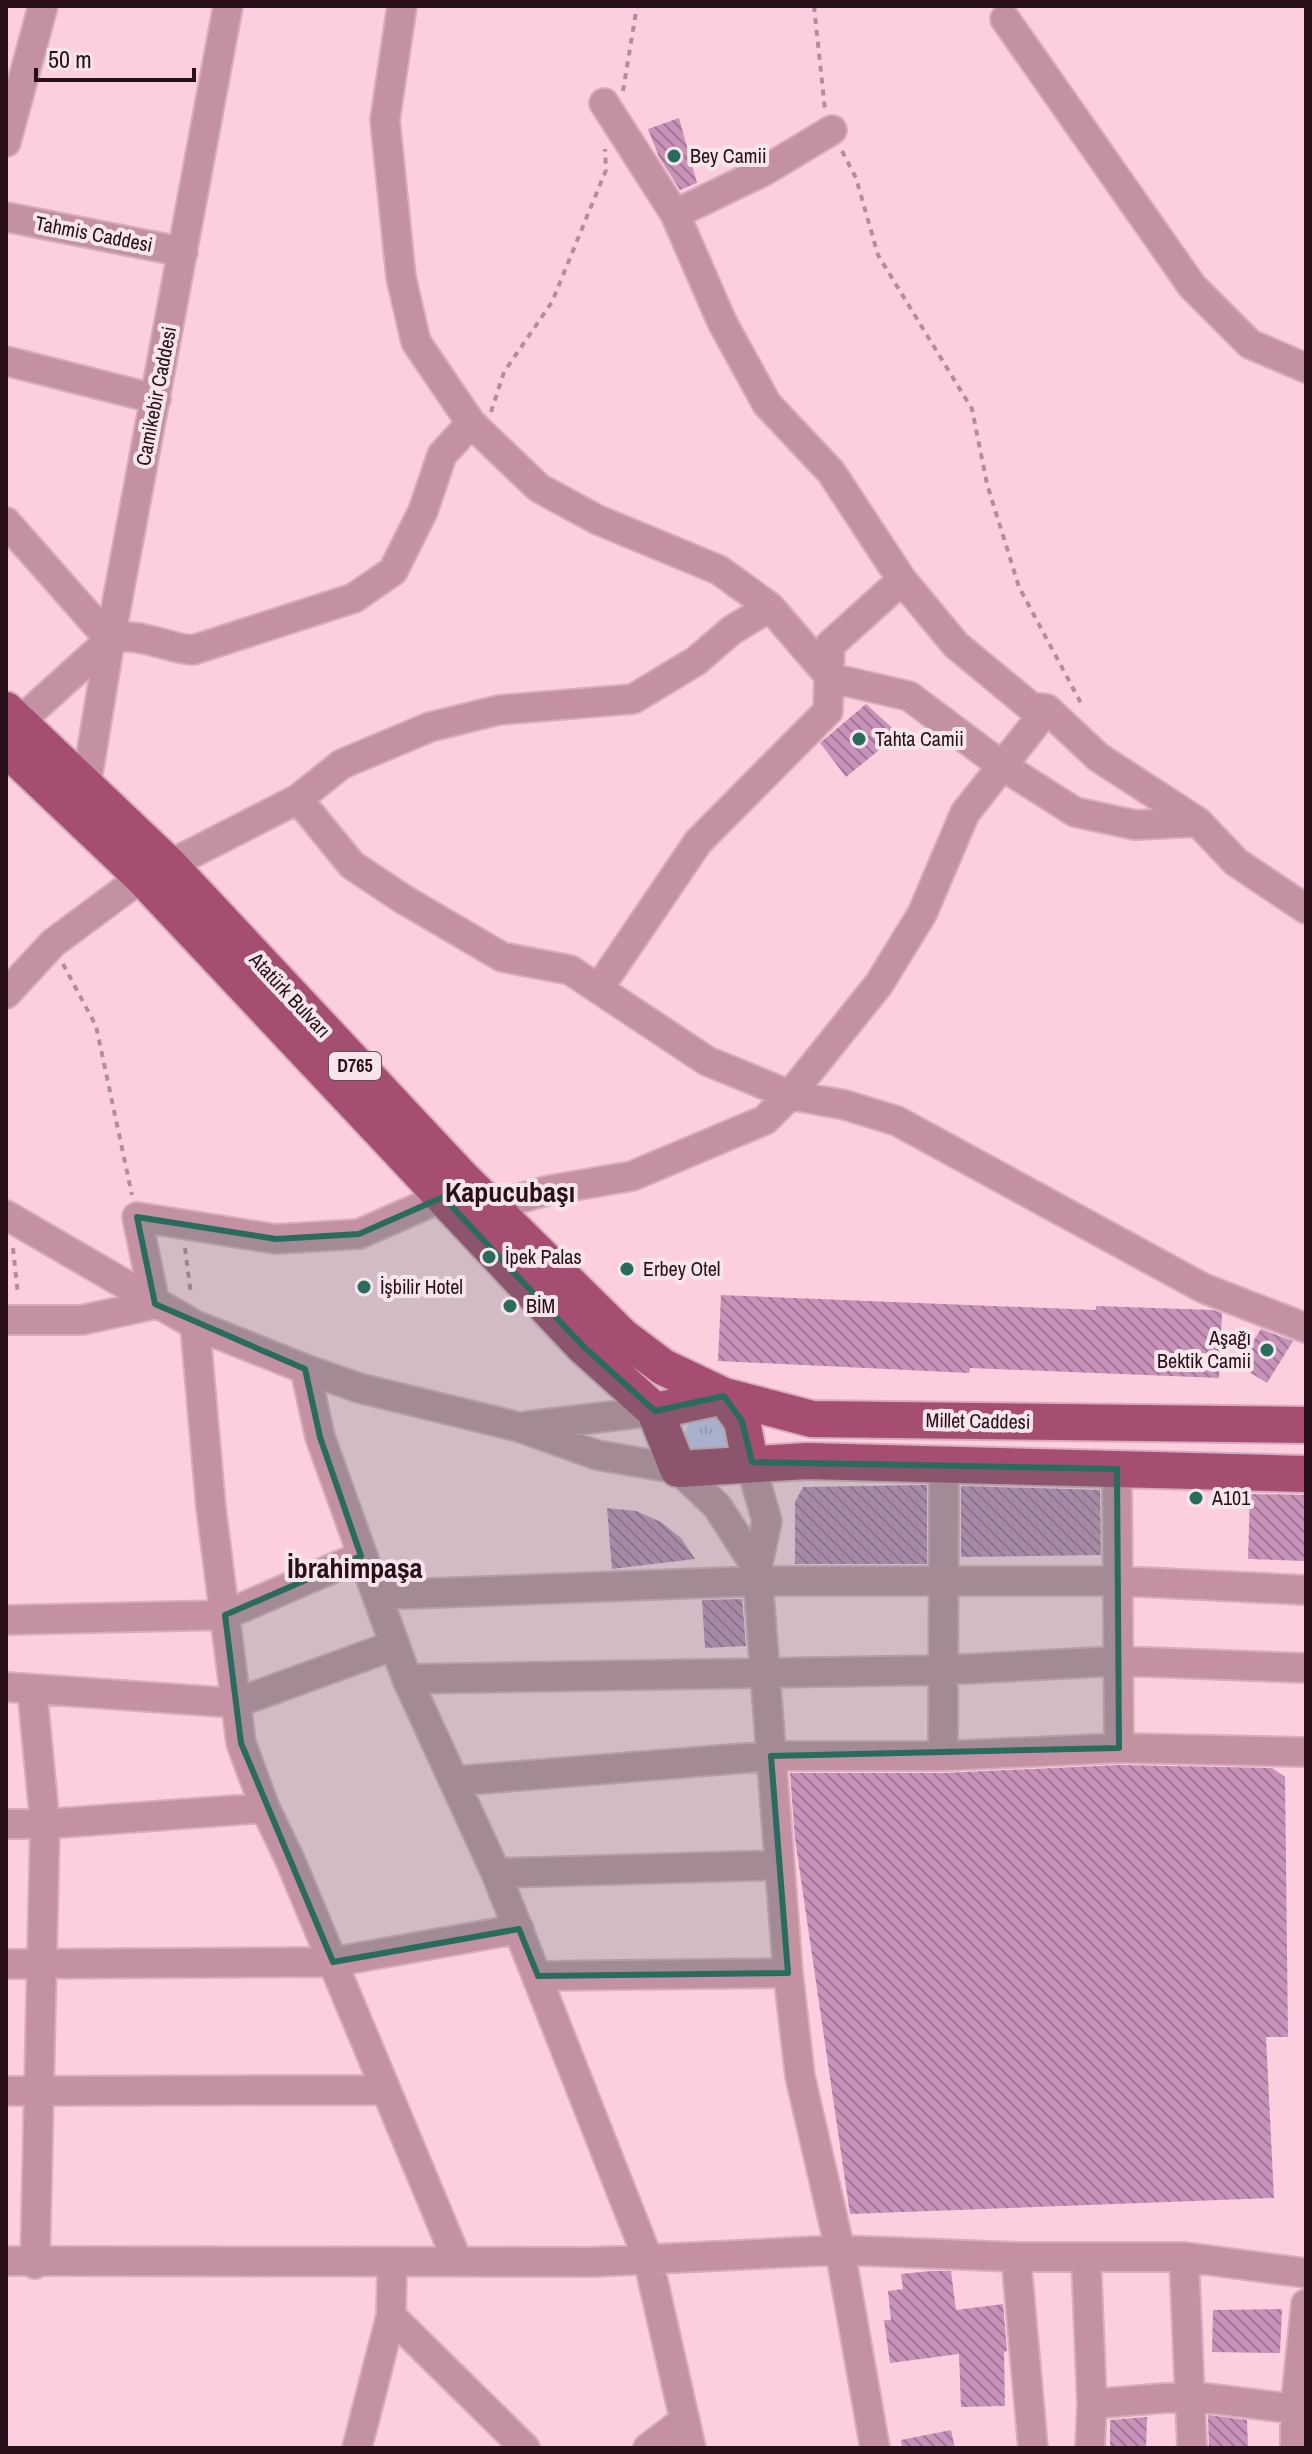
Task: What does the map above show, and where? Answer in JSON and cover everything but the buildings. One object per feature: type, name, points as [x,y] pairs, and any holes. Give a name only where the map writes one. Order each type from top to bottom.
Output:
[{"type":"main road","name":"Atatürk Bulvarı","points":[[10,727],[86,786],[156,871],[443,1197],[583,1346],[655,1411]]},
{"type":"main road","name":"Atatürk Bulvarı","points":[[10,727],[622,1336],[663,1367],[724,1396]]},
{"type":"main road","name":"Millet Caddesi","points":[[655,1411],[724,1396],[812,1419],[1306,1425]]},
{"type":"main road","points":[[724,1396],[742,1421],[750,1462]]},
{"type":"main road","points":[[655,1411],[678,1469],[750,1462],[1306,1474]]},
{"type":"street","points":[[6,142],[43,6]]},
{"type":"street","name":"Camikebir Caddesi","points":[[86,786],[110,640],[228,6]]},
{"type":"street","points":[[402,6],[385,120],[401,277],[416,342],[471,423],[539,488],[598,520],[719,570],[770,607],[831,678],[909,696],[1001,765],[1075,812],[1135,825],[1198,822]]},
{"type":"street","points":[[1005,19],[1192,286],[1250,344],[1306,368]]},
{"type":"street","points":[[604,103],[675,214],[722,322],[767,404],[831,472],[902,580],[956,645],[1031,707],[1047,709],[1098,757],[1198,822],[1236,862],[1306,909]]},
{"type":"street","points":[[675,214],[764,171],[832,130]]},
{"type":"street","name":"Tahmis Caddesi","points":[[6,217],[183,252]]},
{"type":"street","points":[[6,361],[156,399]]},
{"type":"street","points":[[10,727],[110,640],[125,635],[172,649],[193,650],[354,598],[393,571],[423,511],[442,455],[471,423]]},
{"type":"street","points":[[6,522],[110,640]]},
{"type":"street","points":[[599,988],[698,842],[828,711],[830,645],[902,580]]},
{"type":"street","points":[[6,994],[53,943],[156,871],[298,799],[342,764],[430,727],[499,710],[633,699],[696,661],[732,630],[770,607]]},
{"type":"street","points":[[489,1207],[550,1190],[632,1176],[765,1120],[790,1095],[879,984],[922,914],[965,813],[1047,709]]},
{"type":"street","points":[[298,799],[352,865],[502,957],[570,970],[707,1061],[790,1095],[845,1105],[897,1121],[1203,1288],[1306,1328]]},
{"type":"street","points":[[155,1304],[137,1217],[276,1239],[359,1234],[443,1197]]},
{"type":"street","points":[[8,1216],[195,1325],[305,1369],[359,1388],[519,1427],[597,1455],[678,1469],[717,1506],[758,1574]]},
{"type":"street","points":[[13,1320],[82,1320],[155,1304]]},
{"type":"street","points":[[195,1325],[241,1743],[265,1808],[457,2260]]},
{"type":"street","points":[[305,1369],[320,1437],[407,1679],[496,1873],[648,2259],[691,2448]]},
{"type":"street","points":[[519,1427],[655,1411]]},
{"type":"street","points":[[750,1462],[767,1521],[758,1574],[788,1973],[800,2076],[840,2250],[875,2448]]},
{"type":"street","points":[[943,1756],[944,1465]]},
{"type":"street","points":[[1117,1469],[1119,1748]]},
{"type":"street","points":[[6,1620],[225,1615],[361,1556]]},
{"type":"street","points":[[378,1595],[758,1574],[945,1584],[1119,1581],[1306,1590]]},
{"type":"street","points":[[35,2264],[45,1824],[19,1688],[236,1703],[395,1645]]},
{"type":"street","points":[[407,1679],[945,1670],[1119,1661],[1306,1668]]},
{"type":"street","points":[[455,1781],[771,1756],[943,1756],[1119,1748],[1306,1752]]},
{"type":"street","points":[[6,1824],[45,1824],[265,1808]]},
{"type":"street","points":[[496,1873],[779,1865]]},
{"type":"street","points":[[6,1964],[333,1962],[519,1929]]},
{"type":"street","points":[[538,1976],[788,1973]]},
{"type":"street","points":[[6,2091],[384,2090]]},
{"type":"street","points":[[6,2261],[35,2264],[392,2264],[457,2260],[591,2262],[840,2250],[1016,2257],[1184,2257],[1306,2273]]},
{"type":"street","points":[[1016,2257],[1033,2448]]},
{"type":"street","points":[[1086,2257],[1092,2404],[1090,2448]]},
{"type":"street","points":[[1184,2257],[1192,2448]]},
{"type":"street","points":[[357,2448],[391,2316],[392,2264]]},
{"type":"street","points":[[1295,2448],[1295,2409],[1306,2304]]},
{"type":"street","points":[[391,2316],[525,2448]]},
{"type":"street","points":[[1092,2404],[1189,2396],[1295,2409]]},
{"type":"street","points":[[648,2448],[685,2420]]},
{"type":"path","points":[[471,423],[493,411],[504,372],[552,302],[606,170],[604,103],[623,91],[637,6]]},
{"type":"path","points":[[814,6],[816,53],[832,130],[856,178],[878,255],[972,409],[987,484],[1019,587],[1084,711]]},
{"type":"path","points":[[53,943],[96,1026],[137,1217]]},
{"type":"path","points":[[8,1216],[13,1320]]},
{"type":"path","points":[[182,1225],[195,1325]]},
{"type":"highlighted area","points":[[443,1197],[583,1346],[655,1411],[724,1396],[742,1421],[752,1462],[1117,1469],[1119,1748],[771,1756],[788,1973],[538,1976],[519,1929],[333,1962],[241,1743],[225,1615],[361,1556],[320,1437],[305,1369],[155,1304],[137,1217],[276,1239],[359,1234]]},
{"type":"green space","points":[[714,1414],[727,1424],[729,1447],[725,1453],[695,1457],[686,1439],[688,1425],[691,1420]]},
{"type":"place","name":"Bey Camii","points":[[674,156]]},
{"type":"place","name":"Tahta Camii","points":[[859,739]]},
{"type":"place","name":"İpek Palas","points":[[489,1257]]},
{"type":"place","name":"Erbey Otel","points":[[627,1269]]},
{"type":"place","name":"İşbilir Hotel","points":[[364,1287]]},
{"type":"place","name":"BİM","points":[[510,1306]]},
{"type":"place","name":"Aşağı Bektik Camii","points":[[1267,1350]]},
{"type":"place","name":"A101","points":[[1196,1498]]},
{"type":"district","name":"Kapucubaşı","points":[[510,1192]]},
{"type":"district","name":"İbrahimpaşa","points":[[355,1568]]}]
